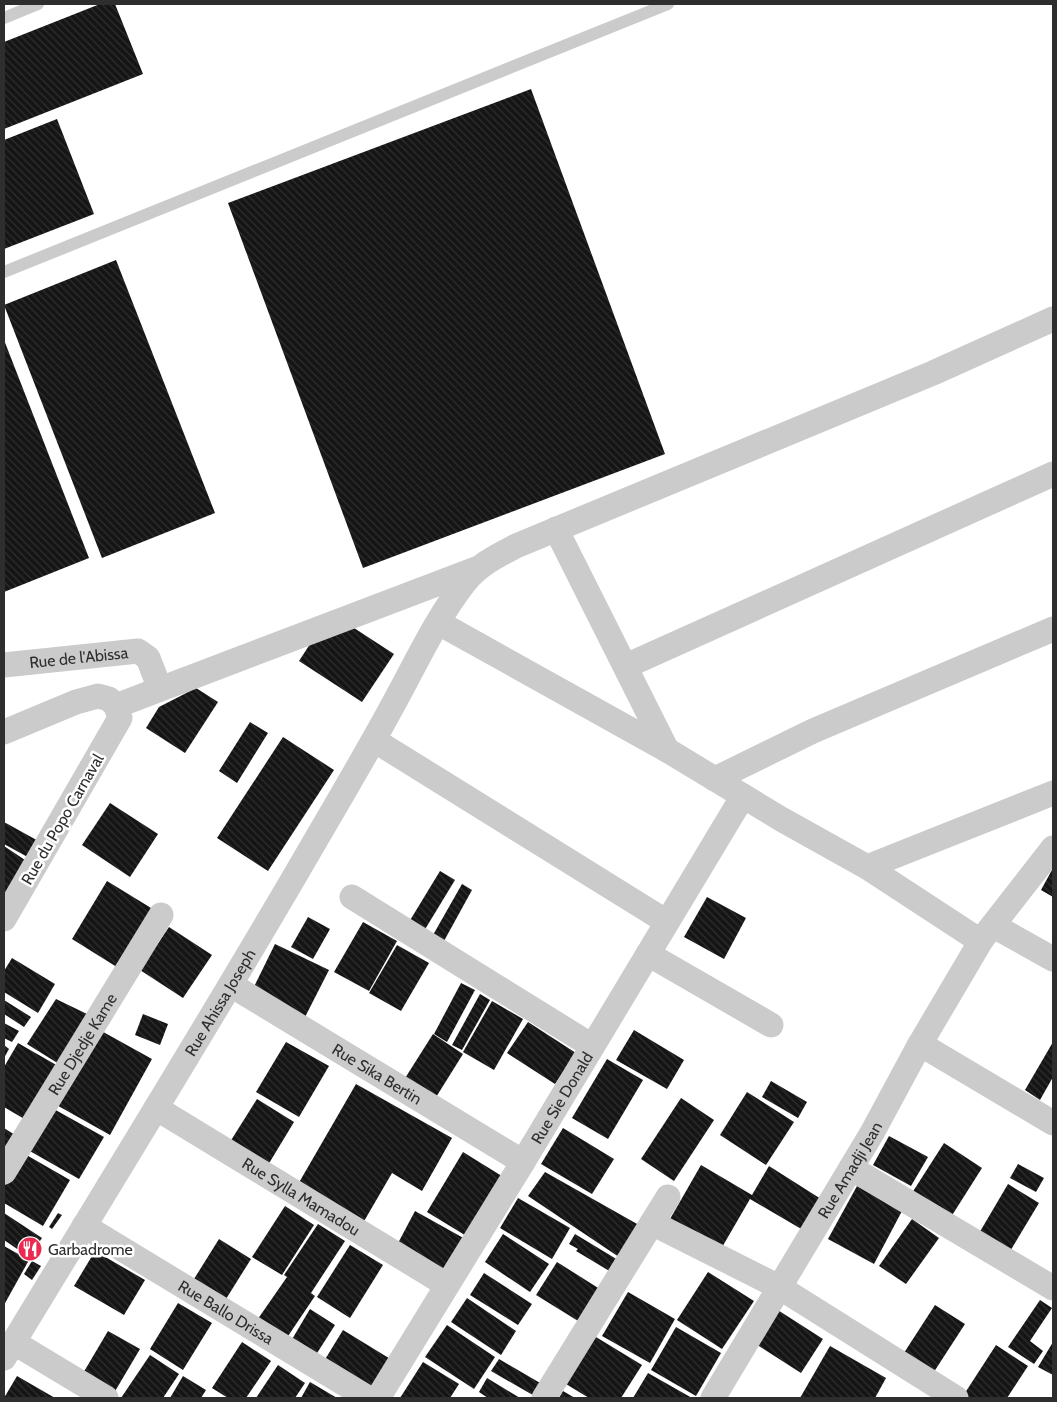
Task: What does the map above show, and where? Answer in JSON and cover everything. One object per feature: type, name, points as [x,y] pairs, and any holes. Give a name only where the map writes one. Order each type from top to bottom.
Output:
[{"type":"street","points":[[4,732],[76,702],[98,696],[108,699],[118,712],[160,689],[479,568],[495,556],[509,549],[933,373],[1053,319]]},
{"type":"street","points":[[626,666],[1053,474]]},
{"type":"street","points":[[556,529],[667,750]]},
{"type":"street","name":"Rue Ahissa Joseph","points":[[9,1350],[231,985],[374,740],[453,598],[479,568]]},
{"type":"street","points":[[715,779],[813,731],[1053,629]]},
{"type":"street","points":[[433,632],[667,750],[781,819],[867,867],[971,934],[988,932],[1053,959]]},
{"type":"street","name":"Rue de l'Abissa","points":[[4,665],[138,652],[148,658],[160,689]]},
{"type":"street","name":"Rue du Popo Carnaval","points":[[4,919],[118,712]]},
{"type":"street","points":[[374,740],[667,922]]},
{"type":"street","points":[[867,867],[1053,793]]},
{"type":"street","name":"Rue Sie Donald","points":[[378,1398],[523,1162],[743,796]]},
{"type":"street","name":"Rue Amadji Jean","points":[[713,1398],[851,1168],[920,1044],[988,932],[1053,848]]},
{"type":"street","points":[[352,897],[592,1046]]},
{"type":"street","name":"Rue Djedje Kame","points":[[4,1172],[161,915]]},
{"type":"street","points":[[648,954],[771,1025]]},
{"type":"street","name":"Rue Sika Bertin","points":[[231,985],[523,1162]]},
{"type":"street","points":[[920,1044],[1053,1123]]},
{"type":"street","name":"Rue Sylla Mamadou","points":[[156,1108],[447,1285]]},
{"type":"street","points":[[851,1168],[1053,1288]]},
{"type":"street","points":[[544,1398],[668,1197]]},
{"type":"street","points":[[652,1223],[779,1287],[956,1398]]},
{"type":"street","name":"Rue Ballo Drissa","points":[[84,1226],[368,1398]]},
{"type":"street","points":[[9,1350],[106,1398]]},
{"type":"lane","points":[[4,18],[38,4]]},
{"type":"lane","points":[[4,272],[668,4]]},
{"type":"building","points":[[100,4],[115,4],[143,74],[4,129],[4,42]]},
{"type":"building","points":[[531,89],[665,454],[363,568],[228,203]]},
{"type":"building","points":[[57,119],[94,214],[4,249],[4,140]]},
{"type":"building","points":[[116,260],[215,513],[102,558],[4,305]]},
{"type":"building","points":[[4,340],[89,558],[4,592]]},
{"type":"building","points":[[354,628],[394,654],[362,702],[299,661],[312,641]]},
{"type":"building","points":[[196,688],[218,702],[185,753],[146,728],[159,707]]},
{"type":"building","points":[[250,722],[268,733],[237,783],[219,771]]},
{"type":"building","points":[[283,737],[334,770],[268,871],[217,838]]},
{"type":"building","points":[[110,803],[158,834],[130,877],[82,845]]},
{"type":"building","points":[[4,822],[42,843],[33,860],[4,844]]},
{"type":"building","points":[[4,846],[31,864],[4,907]]},
{"type":"building","points":[[1053,868],[1053,897],[1041,890]]},
{"type":"building","points":[[440,871],[455,880],[424,931],[409,922]]},
{"type":"building","points":[[107,881],[156,911],[120,969],[72,939]]},
{"type":"building","points":[[462,884],[472,890],[444,941],[433,935]]},
{"type":"building","points":[[707,897],[746,918],[724,959],[684,937]]},
{"type":"building","points":[[308,917],[330,929],[313,959],[291,947]]},
{"type":"building","points":[[363,922],[397,941],[369,991],[334,972]]},
{"type":"building","points":[[169,927],[212,955],[183,998],[140,970]]},
{"type":"building","points":[[275,944],[329,970],[303,1021],[250,995]]},
{"type":"building","points":[[397,945],[429,963],[401,1011],[369,993]]},
{"type":"building","points":[[12,958],[55,984],[38,1013],[4,992],[4,971]]},
{"type":"building","points":[[461,983],[475,990],[447,1042],[434,1034]]},
{"type":"building","points":[[480,994],[490,1000],[462,1050],[452,1045]]},
{"type":"building","points":[[56,999],[87,1014],[59,1064],[27,1044]]},
{"type":"building","points":[[4,1000],[31,1017],[24,1027],[4,1014]]},
{"type":"building","points":[[492,1001],[523,1019],[494,1070],[463,1052]]},
{"type":"building","points":[[143,1014],[168,1024],[160,1045],[135,1035]]},
{"type":"building","points":[[528,1022],[576,1053],[555,1084],[507,1053]]},
{"type":"building","points":[[4,1023],[19,1031],[12,1042],[4,1038]]},
{"type":"building","points":[[96,1028],[152,1059],[110,1135],[53,1103]]},
{"type":"building","points":[[634,1030],[684,1060],[667,1089],[616,1060]]},
{"type":"building","points":[[433,1034],[463,1054],[433,1102],[402,1083]]},
{"type":"building","points":[[286,1042],[329,1066],[299,1117],[256,1092]]},
{"type":"building","points":[[1053,1042],[1053,1077],[1040,1100],[1025,1090]]},
{"type":"building","points":[[18,1043],[58,1066],[26,1120],[4,1107],[4,1067]]},
{"type":"building","points":[[4,1045],[9,1049],[4,1058]]},
{"type":"building","points":[[607,1059],[643,1080],[608,1139],[572,1118]]},
{"type":"building","points":[[771,1081],[807,1102],[798,1118],[762,1097]]},
{"type":"building","points":[[356,1084],[452,1138],[422,1191],[392,1173],[363,1223],[297,1186]]},
{"type":"building","points":[[747,1092],[794,1122],[766,1165],[720,1135]]},
{"type":"building","points":[[681,1098],[714,1120],[674,1181],[641,1159]]},
{"type":"building","points":[[257,1099],[294,1122],[268,1165],[230,1142]]},
{"type":"building","points":[[52,1108],[104,1137],[79,1179],[28,1150]]},
{"type":"building","points":[[4,1128],[15,1135],[4,1152]]},
{"type":"building","points":[[563,1128],[614,1159],[592,1194],[541,1164]]},
{"type":"building","points":[[889,1136],[928,1157],[911,1186],[873,1165]]},
{"type":"building","points":[[944,1143],[982,1168],[951,1217],[912,1193]]},
{"type":"building","points":[[463,1152],[505,1178],[468,1237],[427,1212]]},
{"type":"building","points":[[23,1153],[70,1180],[43,1226],[4,1203],[4,1187]]},
{"type":"building","points":[[1018,1164],[1044,1178],[1036,1192],[1010,1178]]},
{"type":"building","points":[[701,1165],[752,1195],[769,1166],[821,1199],[803,1230],[750,1199],[721,1249],[670,1219]]},
{"type":"building","points":[[545,1172],[646,1229],[625,1261],[528,1196]]},
{"type":"building","points":[[1008,1184],[1039,1203],[1009,1253],[978,1235]]},
{"type":"building","points":[[857,1186],[902,1211],[874,1264],[828,1239]]},
{"type":"building","points":[[518,1198],[570,1228],[552,1259],[500,1228]]},
{"type":"building","points":[[285,1206],[314,1225],[282,1275],[252,1257]]},
{"type":"building","points":[[415,1211],[467,1240],[448,1274],[397,1245]]},
{"type":"building","points":[[4,1213],[42,1238],[29,1257],[4,1240]]},
{"type":"building","points":[[58,1213],[62,1215],[52,1229],[49,1227]]},
{"type":"building","points":[[912,1219],[939,1238],[906,1284],[879,1266]]},
{"type":"building","points":[[318,1224],[345,1241],[311,1293],[315,1296],[282,1345],[253,1326],[287,1277],[284,1275]]},
{"type":"building","points":[[503,1234],[549,1264],[530,1292],[485,1262]]},
{"type":"building","points":[[575,1234],[618,1260],[611,1272],[576,1251],[578,1249],[569,1244]]},
{"type":"building","points":[[219,1239],[251,1259],[221,1307],[189,1287]]},
{"type":"building","points":[[350,1245],[383,1265],[350,1318],[317,1297]]},
{"type":"building","points":[[4,1246],[29,1260],[4,1305]]},
{"type":"building","points":[[95,1251],[145,1280],[124,1315],[74,1286]]},
{"type":"building","points":[[32,1261],[41,1266],[32,1280],[24,1274]]},
{"type":"building","points":[[557,1262],[603,1291],[583,1324],[536,1295]]},
{"type":"building","points":[[708,1272],[754,1301],[722,1349],[677,1320]]},
{"type":"building","points":[[484,1273],[532,1304],[518,1325],[470,1295]]},
{"type":"building","points":[[628,1292],[675,1319],[650,1363],[602,1336]]},
{"type":"building","points":[[467,1298],[516,1331],[501,1355],[451,1322]]},
{"type":"building","points":[[1040,1300],[1052,1308],[1030,1341],[1043,1351],[1034,1364],[1008,1347]]},
{"type":"building","points":[[178,1303],[212,1323],[183,1370],[150,1349]]},
{"type":"building","points":[[935,1305],[965,1324],[930,1378],[900,1359]]},
{"type":"building","points":[[773,1307],[823,1339],[801,1373],[751,1341]]},
{"type":"building","points":[[310,1309],[335,1325],[312,1361],[288,1346]]},
{"type":"building","points":[[447,1325],[495,1357],[474,1389],[425,1357]]},
{"type":"building","points":[[676,1327],[721,1353],[696,1396],[651,1370]]},
{"type":"building","points":[[343,1330],[392,1360],[371,1396],[321,1366]]},
{"type":"building","points":[[108,1331],[140,1349],[111,1398],[79,1380]]},
{"type":"building","points":[[591,1334],[642,1365],[621,1398],[589,1398],[561,1381]]},
{"type":"building","points":[[242,1342],[271,1361],[246,1398],[228,1398],[212,1388]]},
{"type":"building","points":[[1053,1342],[1053,1375],[1038,1367]]},
{"type":"building","points":[[996,1345],[1028,1366],[1007,1398],[966,1398],[963,1396]]},
{"type":"building","points":[[830,1346],[886,1378],[875,1398],[800,1398]]},
{"type":"building","points":[[150,1355],[179,1374],[163,1398],[121,1398]]},
{"type":"building","points":[[499,1359],[547,1387],[538,1398],[491,1371]]},
{"type":"building","points":[[423,1362],[459,1384],[450,1398],[400,1398]]},
{"type":"building","points":[[278,1365],[305,1383],[295,1398],[256,1398]]},
{"type":"building","points":[[648,1373],[692,1398],[633,1398]]},
{"type":"building","points":[[17,1376],[55,1398],[4,1398]]},
{"type":"building","points":[[183,1376],[206,1390],[201,1398],[170,1398]]},
{"type":"building","points":[[487,1378],[520,1398],[488,1398],[479,1392]]},
{"type":"building","points":[[310,1382],[337,1398],[301,1398]]},
{"type":"building","points":[[563,1391],[575,1398],[559,1398]]},
{"type":"place","name":"Garbadrome","points":[[30,1249]]}]
